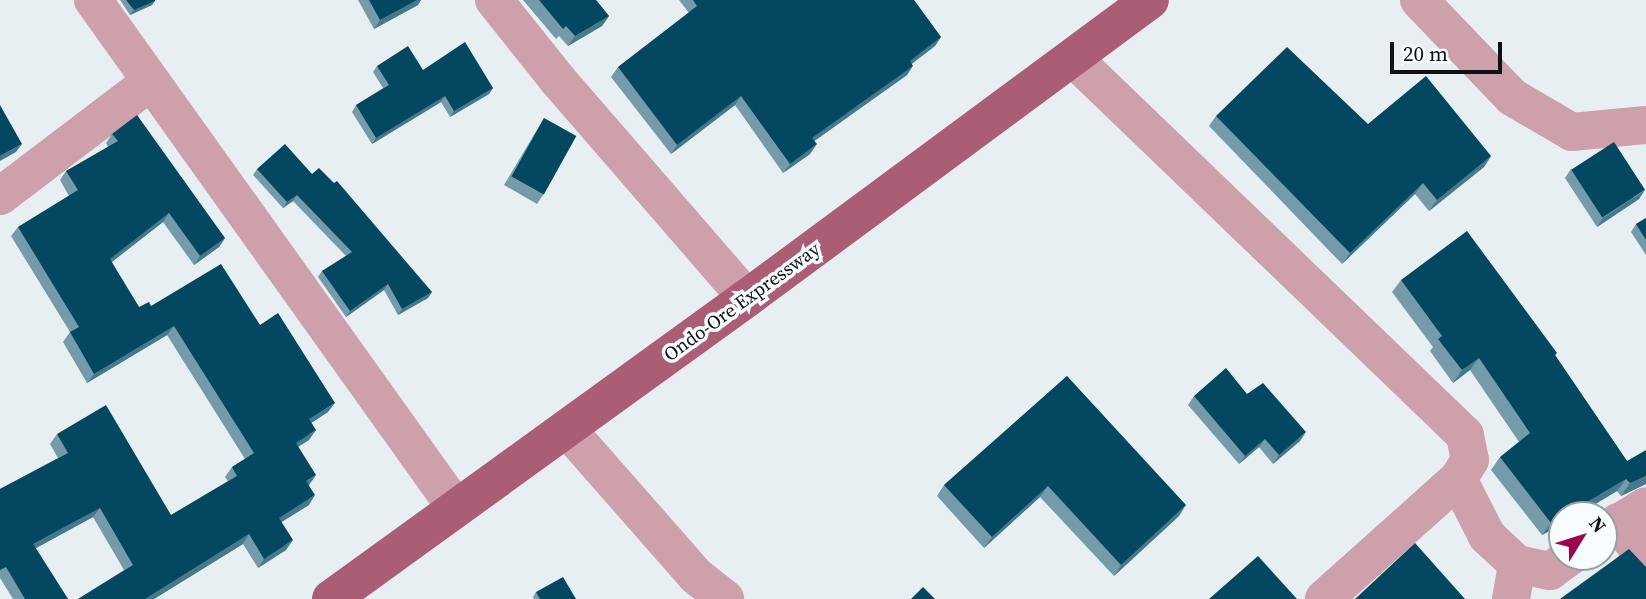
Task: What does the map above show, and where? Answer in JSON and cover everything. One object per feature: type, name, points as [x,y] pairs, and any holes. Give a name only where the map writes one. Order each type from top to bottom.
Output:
[{"type":"main road","name":"Ondo-Ore Expressway","points":[[331,599],[747,299],[1073,58],[1144,2]]},
{"type":"street","points":[[93,0],[456,508]]},
{"type":"street","points":[[494,0],[557,79],[747,299]]},
{"type":"street","points":[[1419,0],[1512,97],[1572,132],[1646,125]]},
{"type":"street","points":[[1073,58],[1465,435],[1470,460],[1458,479],[1324,599]]},
{"type":"street","points":[[0,197],[150,82]]},
{"type":"street","points":[[567,429],[696,576],[725,599]]},
{"type":"street","points":[[1458,479],[1514,581],[1550,571]]},
{"type":"street","points":[[1623,520],[1646,560]]},
{"type":"building","points":[[126,0],[155,0],[155,1],[134,10]]},
{"type":"building","points":[[369,0],[417,0],[380,20]]},
{"type":"building","points":[[539,0],[596,0],[609,16],[575,36],[566,26],[563,29]]},
{"type":"building","points":[[693,0],[914,0],[941,37],[910,61],[913,66],[812,138],[817,144],[790,164],[741,96],[677,145],[618,67],[697,6]]},
{"type":"building","points":[[465,42],[493,88],[454,111],[445,96],[376,138],[356,105],[389,85],[377,66],[408,46],[423,70]]},
{"type":"building","points":[[1287,47],[1368,124],[1426,76],[1491,156],[1437,200],[1423,183],[1350,253],[1216,116]]},
{"type":"building","points":[[0,105],[22,144],[0,156]]},
{"type":"building","points":[[137,115],[225,238],[200,256],[169,213],[110,259],[139,307],[149,302],[151,306],[221,264],[260,325],[278,313],[335,403],[309,419],[316,430],[296,443],[316,475],[306,481],[315,495],[279,518],[293,540],[264,559],[249,534],[145,599],[78,599],[133,565],[100,508],[33,544],[68,599],[25,599],[6,567],[0,570],[0,489],[68,453],[57,434],[106,405],[171,515],[237,476],[232,467],[254,453],[174,326],[94,374],[70,332],[79,327],[18,227],[78,190],[66,171],[118,141],[112,134]]},
{"type":"building","points":[[544,118],[576,136],[544,195],[512,177]]},
{"type":"building","points":[[1614,142],[1645,190],[1602,218],[1571,170]]},
{"type":"building","points":[[285,144],[312,174],[319,168],[334,183],[337,181],[432,292],[402,309],[388,284],[350,311],[322,271],[352,252],[297,195],[287,202],[257,169]]},
{"type":"building","points":[[1646,218],[1646,240],[1636,224]]},
{"type":"building","points":[[1467,231],[1557,353],[1555,355],[1627,461],[1646,450],[1646,476],[1630,483],[1626,479],[1589,501],[1548,501],[1548,519],[1500,457],[1530,433],[1479,358],[1462,370],[1438,339],[1442,336],[1401,280]]},
{"type":"building","points":[[1226,368],[1247,394],[1263,383],[1306,432],[1279,455],[1265,439],[1245,456],[1194,396]]},
{"type":"building","points":[[1067,376],[1186,505],[1121,565],[1048,486],[992,537],[944,485]]},
{"type":"building","points":[[1415,543],[1465,599],[1355,599]]},
{"type":"building","points":[[1629,549],[1646,567],[1646,599],[1560,599],[1599,571],[1618,571],[1618,557]]},
{"type":"building","points":[[1258,556],[1297,599],[1209,599]]},
{"type":"building","points":[[563,577],[576,599],[540,599],[536,592]]},
{"type":"building","points":[[923,587],[935,599],[911,599]]}]
